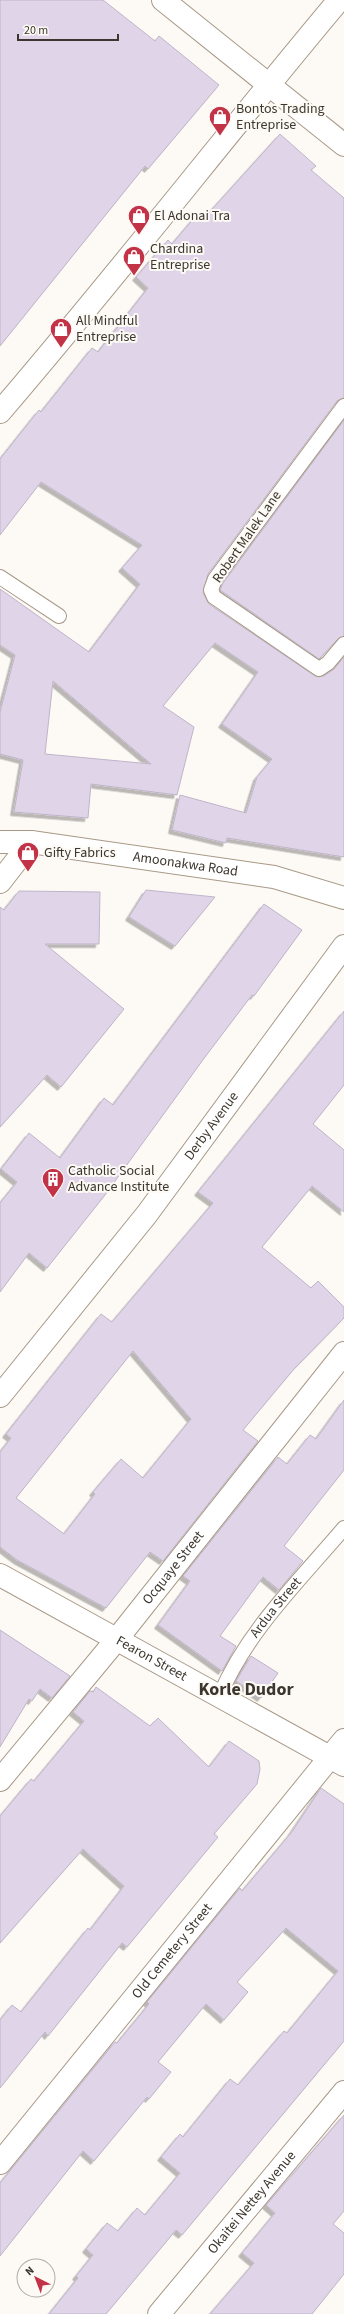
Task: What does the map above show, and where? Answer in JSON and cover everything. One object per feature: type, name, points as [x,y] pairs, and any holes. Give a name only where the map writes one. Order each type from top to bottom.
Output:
[{"type":"street","points":[[163,0],[267,86],[344,145]]},
{"type":"street","points":[[0,412],[66,335],[267,86],[339,0]]},
{"type":"street","name":"Amoonakwa Road","points":[[0,842],[30,842],[274,877],[344,898]]},
{"type":"street","points":[[0,882],[30,842]]},
{"type":"street","name":"Derby Avenue","points":[[0,1396],[147,1214],[344,946]]},
{"type":"street","name":"Ocquaye Street","points":[[0,1780],[117,1639],[344,1353]]},
{"type":"street","name":"Fearon Street","points":[[0,1575],[220,1695],[337,1761]]},
{"type":"street","name":"Old Cemetery Street","points":[[0,2163],[337,1761],[344,1740]]},
{"type":"street","name":"Okaitei Nettey Avenue","points":[[159,2314],[344,2092]]},
{"type":"lane","name":"Robert Malek Lane","points":[[344,406],[215,579],[211,590],[214,597],[319,669],[328,663],[344,644]]},
{"type":"lane","points":[[0,577],[60,616]]},
{"type":"lane","name":"Ardua Street","points":[[220,1695],[231,1668],[262,1624],[344,1528]]},
{"type":"building","points":[[0,0],[103,0],[155,41],[159,36],[219,85],[148,169],[145,166],[0,346]]},
{"type":"building","points":[[280,134],[316,166],[311,170],[344,198],[344,398],[337,401],[208,574],[203,593],[209,604],[315,676],[324,676],[334,669],[344,657],[344,857],[227,838],[226,843],[172,830],[180,795],[246,813],[257,777],[272,759],[222,724],[258,672],[215,643],[163,706],[194,727],[177,795],[91,784],[88,818],[14,812],[23,760],[0,754],[0,712],[15,655],[0,645],[0,589],[89,652],[140,584],[122,568],[142,545],[41,482],[0,535],[0,459],[39,410],[41,412],[92,348],[98,352],[148,288],[136,277],[168,240],[172,244],[199,212],[205,217]],"holes":[[[53,681],[151,764],[45,754]]]},
{"type":"building","points":[[344,420],[344,636],[338,639],[319,659],[220,590],[223,583]]},
{"type":"building","points":[[146,890],[215,897],[175,946],[129,917]]},
{"type":"building","points":[[19,891],[100,892],[99,944],[45,944],[124,1009],[61,1087],[47,1075],[0,1127],[0,907],[4,910]]},
{"type":"building","points":[[264,904],[302,930],[254,996],[252,995],[205,1057],[105,1195],[47,1268],[29,1253],[0,1292],[0,1203],[17,1182],[1,1169],[29,1133],[60,1158],[104,1098],[113,1105]]},
{"type":"building","points":[[344,1011],[344,1085],[313,1124],[344,1150],[344,1212],[312,1186],[262,1247],[311,1288],[318,1281],[344,1307],[344,1318],[294,1369],[243,1430],[258,1441],[163,1561],[150,1552],[106,1608],[17,1560],[0,1547],[0,1452],[11,1438],[6,1434],[101,1314],[112,1322],[213,1203],[198,1192]],"holes":[[[133,1351],[191,1419],[143,1478],[121,1459],[93,1492],[95,1494],[64,1534],[16,1498]]]},
{"type":"building","points":[[344,1400],[344,1470],[284,1546],[303,1561],[279,1590],[263,1577],[220,1636],[236,1646],[222,1671],[158,1625],[190,1581],[183,1576],[278,1457],[287,1464],[310,1435],[316,1439]]},
{"type":"building","points":[[0,1630],[70,1676],[52,1698],[40,1689],[32,1701],[29,1699],[0,1747]]},
{"type":"building","points":[[251,1656],[278,1673],[261,1698],[236,1681]]},
{"type":"building","points":[[96,1687],[150,1726],[158,1718],[209,1767],[229,1741],[259,1761],[260,1769],[257,1784],[214,1834],[218,1837],[127,1947],[122,1943],[48,2036],[45,2032],[0,2088],[0,2020],[12,2005],[21,2012],[88,1928],[90,1930],[124,1886],[83,1849],[0,1943],[0,1816],[31,1779],[34,1781],[84,1721],[73,1712],[90,1691],[93,1692]]},
{"type":"building","points":[[321,1788],[344,1804],[344,2041],[182,2235],[176,2230],[106,2314],[49,2314],[78,2278],[76,2276],[93,2255],[86,2249],[107,2223],[118,2231],[137,2208],[145,2215],[180,2173],[161,2157],[180,2134],[183,2137],[230,2079],[238,2085],[284,2031],[287,2033],[338,1971],[286,1928],[237,1982],[248,1992],[224,2020],[206,2004],[158,2062],[171,2072],[149,2099],[147,2097],[94,2161],[83,2151],[0,2256],[0,2183],[115,2042],[117,2043],[149,2004],[147,2002],[240,1888],[242,1891],[291,1833]]},
{"type":"building","points":[[344,2115],[344,2211],[333,2224],[344,2233],[344,2274],[312,2314],[210,2314],[254,2263],[242,2253],[275,2213],[266,2205]]},
{"type":"place","name":"Bontos Trading Entreprise","points":[[220,136]]},
{"type":"place","name":"El Adonai Tra","points":[[139,236]]},
{"type":"place","name":"Chardina Entreprise","points":[[134,276]]},
{"type":"place","name":"All Mindful Entreprise","points":[[61,348]]},
{"type":"place","name":"Gifty Fabrics","points":[[28,872]]},
{"type":"place","name":"Catholic Social Advance Institute","points":[[53,1198]]},
{"type":"district","name":"Korle Dudor","points":[[246,1689]]}]
